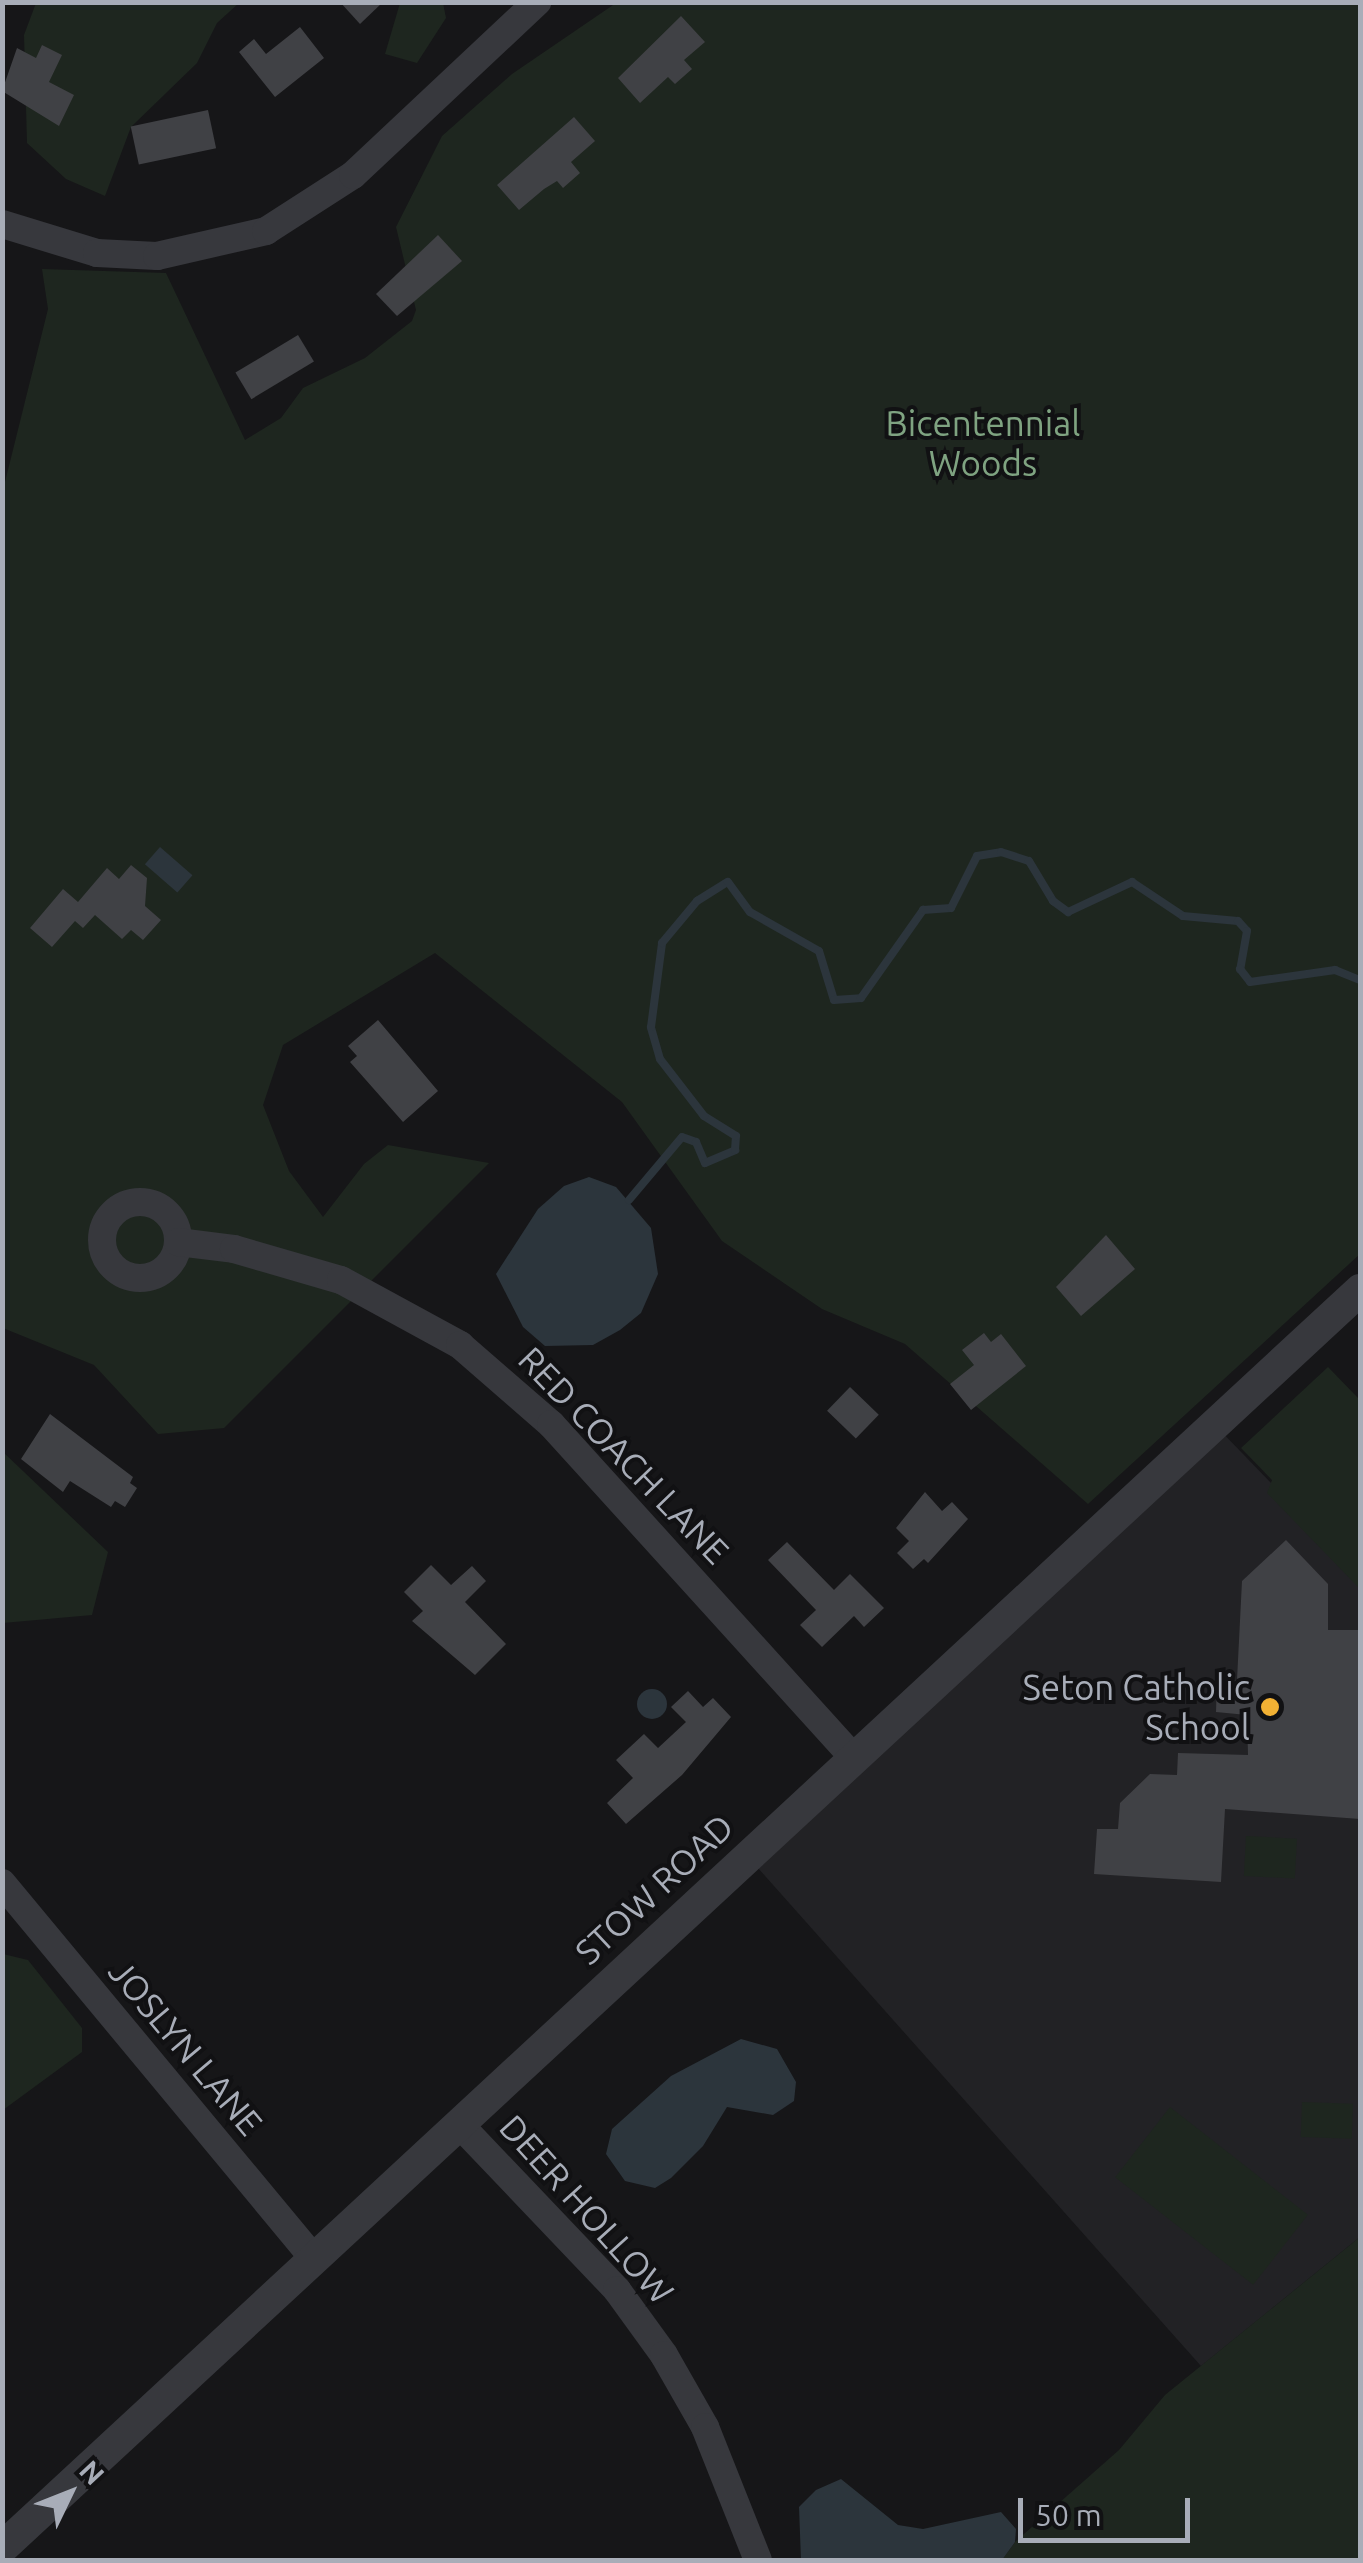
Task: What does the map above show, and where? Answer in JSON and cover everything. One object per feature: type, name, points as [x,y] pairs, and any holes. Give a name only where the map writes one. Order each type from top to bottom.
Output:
[{"type":"street","points":[[2,224],[98,253],[158,256],[266,231],[352,176],[537,2]]},
{"type":"street","name":"RED COACH LANE","points":[[178,1242],[234,1249],[341,1280],[460,1345],[551,1424],[854,1758]]},
{"type":"street","name":"STOW ROAD","points":[[2,2548],[1360,1290]]},
{"type":"street","name":"JOSLYN LANE","points":[[2,1883],[314,2258]]},
{"type":"street","name":"DEER HOLLOW","points":[[460,2124],[617,2290],[664,2355],[704,2427],[758,2560]]},
{"type":"shaded area","points":[[160,847],[192,875],[177,893],[145,864]]},
{"type":"shaded area","points":[[589,1177],[616,1187],[651,1228],[658,1274],[641,1313],[620,1330],[593,1345],[545,1346],[523,1327],[496,1274],[538,1209],[564,1186]]},
{"type":"shaded area","points":[[1215,1425],[1360,1575],[1360,2237],[1201,2366],[757,1867]]},
{"type":"shaded area","points":[[652,1689],[663,1693],[667,1704],[663,1715],[652,1719],[641,1715],[637,1704],[641,1693]]},
{"type":"shaded area","points":[[741,2039],[777,2049],[796,2082],[794,2101],[773,2115],[727,2107],[703,2146],[671,2178],[655,2188],[625,2181],[606,2154],[612,2129],[671,2076]]},
{"type":"shaded area","points":[[841,2479],[898,2525],[923,2529],[1001,2512],[1016,2529],[1015,2542],[1002,2560],[801,2560],[799,2507],[816,2490]]},
{"type":"green space","points":[[36,3],[239,3],[217,23],[197,63],[131,127],[105,196],[66,179],[27,143],[24,35]]},
{"type":"green space","points":[[400,3],[443,3],[446,18],[417,63],[385,54]]},
{"type":"green space","name":"Bicentennial Woods","points":[[616,3],[1360,3],[1360,1254],[1088,1504],[905,1344],[822,1309],[722,1241],[622,1102],[435,953],[283,1045],[263,1105],[289,1171],[323,1217],[364,1164],[388,1145],[489,1163],[224,1428],[158,1434],[94,1365],[3,1328],[2,494],[48,309],[42,269],[166,273],[245,440],[281,418],[303,388],[365,358],[412,321],[416,310],[396,227],[442,136],[512,74]]},
{"type":"green space","points":[[1328,1367],[1360,1400],[1360,1589],[1267,1493],[1272,1480],[1241,1448]]},
{"type":"green space","points":[[2,1451],[108,1552],[92,1615],[3,1623]]},
{"type":"green space","points":[[1246,1836],[1297,1839],[1295,1879],[1244,1876]]},
{"type":"green space","points":[[3,1954],[28,1960],[82,2028],[82,2052],[3,2110]]},
{"type":"green space","points":[[1302,2102],[1353,2104],[1352,2139],[1301,2137]]},
{"type":"green space","points":[[1170,2107],[1308,2215],[1253,2285],[1115,2177]]},
{"type":"green space","points":[[1360,2237],[1360,2560],[1002,2560],[1015,2542],[1119,2450],[1165,2395]]},
{"type":"building","points":[[340,2],[383,2],[360,24]]},
{"type":"building","points":[[681,16],[705,42],[684,60],[692,69],[675,84],[668,77],[640,103],[618,78]]},
{"type":"building","points":[[300,27],[324,58],[275,97],[239,52],[254,39],[266,54]]},
{"type":"building","points":[[42,45],[62,55],[49,82],[74,95],[59,126],[2,91],[17,48],[36,58]]},
{"type":"building","points":[[208,110],[216,148],[139,165],[131,126]]},
{"type":"building","points":[[574,117],[595,141],[571,162],[580,173],[563,188],[557,181],[519,210],[497,185]]},
{"type":"building","points":[[438,235],[462,261],[397,316],[376,294]]},
{"type":"building","points":[[298,335],[314,362],[251,399],[235,373]]},
{"type":"building","points":[[131,865],[147,878],[145,906],[161,920],[143,940],[131,930],[122,939],[95,915],[83,928],[75,921],[52,947],[30,928],[63,889],[78,902],[107,868],[119,879]]},
{"type":"building","points":[[378,1020],[438,1091],[403,1122],[350,1062],[357,1056],[348,1046]]},
{"type":"building","points":[[1106,1235],[1135,1269],[1081,1316],[1056,1287]]},
{"type":"building","points":[[984,1333],[991,1342],[1001,1334],[1026,1366],[971,1410],[950,1384],[974,1365],[962,1350]]},
{"type":"building","points":[[850,1387],[879,1415],[856,1439],[827,1411]]},
{"type":"building","points":[[50,1414],[133,1477],[130,1483],[137,1488],[125,1507],[115,1501],[111,1507],[70,1481],[63,1492],[21,1459]]},
{"type":"building","points":[[925,1492],[942,1511],[952,1502],[968,1519],[928,1563],[924,1559],[913,1569],[897,1553],[909,1541],[896,1528]]},
{"type":"building","name":"Seton Catholic School","points":[[1286,1540],[1328,1584],[1328,1630],[1360,1630],[1360,1819],[1225,1809],[1221,1882],[1094,1874],[1097,1829],[1118,1829],[1120,1803],[1150,1774],[1177,1775],[1178,1753],[1248,1755],[1247,1715],[1216,1712],[1217,1680],[1237,1680],[1242,1581]]},
{"type":"building","points":[[787,1542],[834,1590],[850,1574],[884,1608],[864,1627],[854,1616],[822,1647],[800,1625],[816,1610],[768,1560]]},
{"type":"building","points":[[431,1565],[451,1585],[472,1566],[486,1581],[465,1602],[506,1644],[475,1675],[412,1621],[423,1611],[404,1592]]},
{"type":"building","points":[[688,1691],[703,1707],[713,1698],[731,1717],[682,1775],[626,1824],[607,1803],[633,1778],[616,1760],[644,1734],[658,1748],[686,1722],[671,1707]]},
{"type":"waterway","points":[[629,1200],[682,1137],[696,1142],[705,1163],[735,1150],[736,1136],[704,1116],[660,1059],[651,1027],[662,943],[697,901],[728,882],[750,912],[819,951],[834,1000],[861,998],[923,910],[951,908],[977,856],[1001,852],[1029,861],[1053,901],[1068,912],[1132,882],[1183,916],[1238,921],[1247,931],[1240,969],[1250,982],[1335,970],[1360,980]]},
{"type":"place","name":"Seton Catholic School","points":[[1270,1707]]}]
